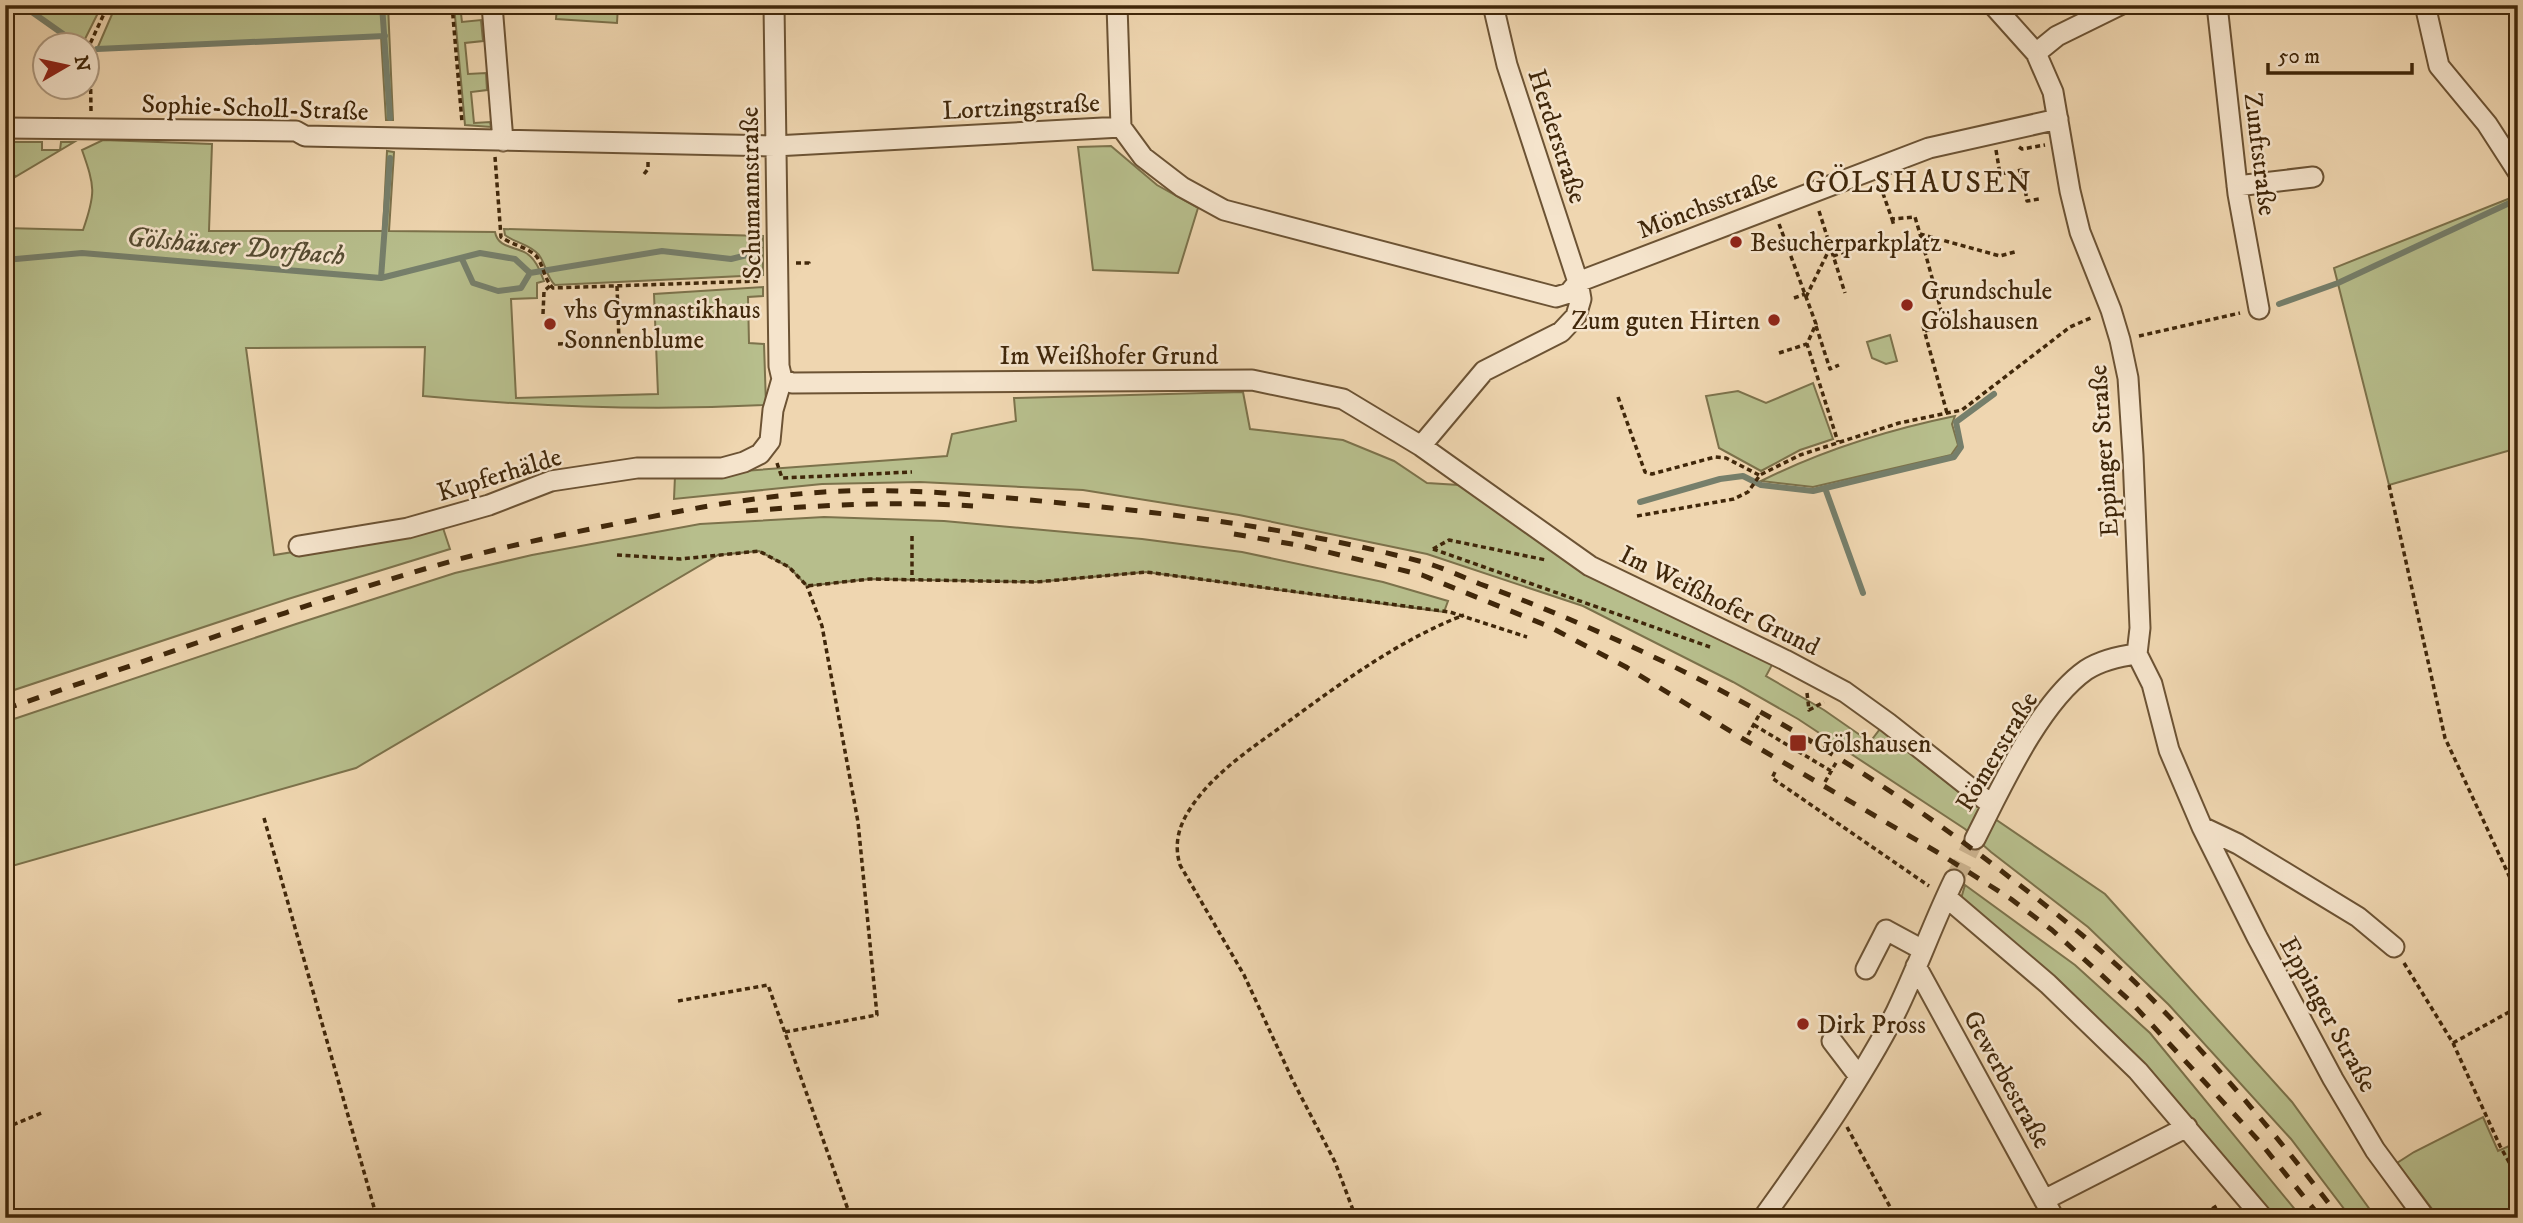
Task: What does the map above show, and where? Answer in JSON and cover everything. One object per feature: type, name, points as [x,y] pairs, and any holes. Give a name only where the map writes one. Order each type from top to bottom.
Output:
[{"type":"street","points":[[492,5],[499,145]]},
{"type":"street","name":"Schumannstraße","points":[[774,5],[777,241],[782,263],[779,366],[782,379]]},
{"type":"street","points":[[1117,5],[1121,127]]},
{"type":"street","name":"Herderstraße","points":[[1493,5],[1507,65],[1578,282]]},
{"type":"street","name":"Eppinger Straße","points":[[1993,5],[2036,53],[2053,92],[2080,232],[2120,340],[2128,378],[2133,455],[2140,628],[2137,654],[2151,684],[2169,750],[2202,827],[2333,1079],[2375,1150],[2425,1218]]},
{"type":"street","points":[[2036,53],[2057,36],[2120,5]]},
{"type":"street","name":"Zunftstraße","points":[[2217,5],[2237,186],[2259,309]]},
{"type":"street","points":[[2425,5],[2439,66],[2487,124],[2518,172]]},
{"type":"street","name":"Mönchsstraße","points":[[1578,282],[1928,148],[2058,119]]},
{"type":"street","name":"Lortzingstraße","points":[[499,145],[775,146],[1121,127],[1143,157],[1182,187],[1224,209],[1556,297],[1569,293],[1578,282]]},
{"type":"street","name":"Sophie-Scholl-Straße","points":[[5,128],[296,131],[305,136],[499,145]]},
{"type":"street","points":[[2237,186],[2314,177]]},
{"type":"street","points":[[1421,446],[1485,371],[1561,332],[1576,316],[1581,299],[1578,282]]},
{"type":"street","points":[[770,441],[773,410],[782,379]]},
{"type":"street","name":"Im Weißhofer Grund","points":[[782,379],[792,383],[1252,380],[1343,399],[1421,446],[1564,548],[1619,581],[1785,660],[1845,692],[1866,713],[1992,805]]},
{"type":"street","name":"Kupferhälde","points":[[299,546],[408,528],[489,505],[551,481],[637,468],[722,468],[744,463],[760,454],[770,441]]},
{"type":"street","name":"Römerstraße","points":[[1975,839],[2017,756],[2057,698],[2087,669],[2137,654]]},
{"type":"street","points":[[2202,827],[2238,844],[2358,917],[2394,947]]},
{"type":"street","points":[[1763,1218],[1837,1109],[1895,1012],[1920,958],[1944,888]]},
{"type":"street","points":[[1944,888],[1963,910],[2058,994],[2138,1071],[2263,1218]]},
{"type":"street","points":[[1866,969],[1886,930],[1920,958]]},
{"type":"street","name":"Gewerbestraße","points":[[1920,958],[2054,1218]]},
{"type":"street","points":[[1832,1041],[1858,1075]]},
{"type":"street","points":[[2044,1200],[2187,1127]]},
{"type":"path","points":[[91,128],[90,44],[108,5]]},
{"type":"path","points":[[452,5],[462,128]]},
{"type":"path","points":[[1995,141],[2000,174],[2022,170],[2027,201],[2039,199]]},
{"type":"path","points":[[499,145],[501,237],[531,251],[539,259],[553,288],[750,281]]},
{"type":"path","points":[[1874,169],[1894,226]]},
{"type":"path","points":[[5,196],[13,183]]},
{"type":"path","points":[[1816,202],[1845,293]]},
{"type":"path","points":[[1773,207],[1830,369],[1839,365]]},
{"type":"path","points":[[1892,219],[1915,217],[1920,234],[1945,325],[1924,331]]},
{"type":"path","points":[[1920,234],[2000,256],[2018,251]]},
{"type":"path","points":[[1833,256],[1863,246]]},
{"type":"path","points":[[1794,298],[1806,295],[1831,248]]},
{"type":"path","points":[[782,263],[809,263],[810,267]]},
{"type":"path","points":[[543,314],[544,291],[549,284]]},
{"type":"path","points":[[558,344],[622,342],[617,286]]},
{"type":"path","points":[[2120,340],[2259,309]]},
{"type":"path","points":[[1637,516],[1734,499],[1748,492],[1759,477],[1800,455],[1899,423],[1962,410],[2070,327],[2111,310]]},
{"type":"path","points":[[1816,324],[1807,344],[1838,442]]},
{"type":"path","points":[[1923,326],[1947,413]]},
{"type":"path","points":[[1779,353],[1807,344]]},
{"type":"path","points":[[1618,397],[1645,472],[1652,474],[1715,457],[1726,458],[1759,477]]},
{"type":"path","points":[[770,441],[782,478],[912,472]]},
{"type":"path","points":[[2389,485],[2445,738],[2518,895]]},
{"type":"path","points":[[912,536],[912,580]]},
{"type":"path","points":[[1564,548],[1547,560],[1449,540],[1433,549],[1710,647]]},
{"type":"path","points":[[617,555],[681,559],[759,551],[789,567],[807,586],[822,626],[858,822],[877,1015],[785,1032]]},
{"type":"path","points":[[807,586],[870,579],[1036,582],[1146,572],[1465,615],[1527,637]]},
{"type":"path","points":[[1356,1218],[1335,1162],[1293,1081],[1244,975],[1180,865],[1176,852],[1177,836],[1189,810],[1235,761],[1338,685],[1431,628],[1465,615]]},
{"type":"path","points":[[1748,735],[1759,715]]},
{"type":"path","points":[[1754,725],[1831,771]]},
{"type":"path","points":[[1825,782],[1837,761]]},
{"type":"path","points":[[1775,772],[1772,778],[1944,888]]},
{"type":"path","points":[[264,818],[377,1218]]},
{"type":"path","points":[[2394,947],[2453,1043],[2500,1146],[2518,1178]]},
{"type":"path","points":[[678,1001],[768,985],[851,1218]]},
{"type":"path","points":[[2453,1043],[2518,1007]]},
{"type":"path","points":[[1837,1109],[1896,1218]]},
{"type":"path","points":[[5,1128],[44,1112]]},
{"type":"path","points":[[2198,1218],[2218,1205]]},
{"type":"green space","points":[[25,5],[102,5],[88,32],[61,32]]},
{"type":"green space","points":[[116,5],[388,5],[393,120],[386,120],[381,36],[102,49],[102,37]]},
{"type":"green space","points":[[454,5],[460,5],[462,22],[481,20],[483,41],[465,43],[468,74],[486,73],[487,90],[471,92],[474,123],[490,122],[491,127],[465,125]]},
{"type":"green space","points":[[557,5],[618,5],[617,23],[556,19]]},
{"type":"green space","points":[[103,140],[212,144],[209,231],[383,231],[387,151],[394,152],[389,231],[495,232],[499,241],[529,256],[539,269],[544,281],[537,283],[537,298],[511,299],[516,398],[658,394],[654,294],[763,287],[763,296],[748,297],[749,343],[764,344],[766,405],[594,407],[423,396],[425,347],[246,348],[274,555],[443,528],[450,549],[288,599],[5,693],[5,228],[83,230],[92,190],[82,150]]},
{"type":"green space","points":[[5,142],[42,142],[42,150],[60,150],[61,142],[74,142],[15,177],[5,153]]},
{"type":"green space","points":[[1111,146],[1157,185],[1198,208],[1178,273],[1093,270],[1078,147]]},
{"type":"green space","points":[[2518,195],[2518,448],[2389,485],[2334,268]]},
{"type":"green space","points":[[504,229],[763,236],[763,275],[555,285],[539,255],[505,235]]},
{"type":"green space","points":[[1890,335],[1897,361],[1886,364],[1872,358],[1867,342]]},
{"type":"green space","points":[[1813,383],[1833,439],[1800,450],[1761,471],[1719,448],[1706,396],[1738,391],[1766,403]]},
{"type":"green space","points":[[1243,392],[1250,429],[1343,440],[1394,461],[1427,483],[1459,485],[1582,570],[1773,663],[1766,676],[1824,710],[1870,742],[1880,729],[1976,806],[2105,894],[2292,1102],[2376,1218],[2351,1218],[2291,1139],[2169,1005],[2088,927],[1965,829],[1798,719],[1733,682],[1583,606],[1427,554],[1239,515],[1083,490],[920,482],[822,484],[674,499],[675,476],[947,456],[952,434],[1016,421],[1014,398]]},
{"type":"green space","points":[[1955,416],[1952,424],[1958,445],[1951,455],[1813,487],[1761,481],[1856,442]]},
{"type":"green space","points":[[824,517],[944,521],[1142,539],[1242,552],[1383,582],[1448,601],[1444,612],[1146,572],[1036,582],[870,579],[807,586],[789,567],[759,551],[718,555],[356,768],[5,868],[5,722],[455,573],[532,555],[700,524]]},
{"type":"green space","points":[[1965,885],[2075,965],[2150,1033],[2302,1218],[2263,1218],[2228,1172],[1958,909]]},
{"type":"green space","points":[[2483,1117],[2498,1151],[2518,1142],[2518,1218],[2439,1218],[2397,1163]]},
{"type":"waterway","points":[[22,5],[60,32]]},
{"type":"waterway","points":[[382,5],[390,118]]},
{"type":"waterway","points":[[102,49],[385,36]]},
{"type":"waterway","points":[[381,278],[390,158]]},
{"type":"waterway","name":"Gölshäuser Dorfbach","points":[[2279,304],[2338,283],[2518,199]]},
{"type":"waterway","name":"Gölshäuser Dorfbach","points":[[5,260],[82,253],[381,278],[480,253],[515,259],[530,273],[662,251],[731,259],[747,255]]},
{"type":"waterway","name":"Gölshäuser Dorfbach","points":[[462,259],[473,283],[498,291],[521,288],[530,273]]},
{"type":"waterway","name":"Gölshäuser Dorfbach","points":[[1640,502],[1720,479],[1743,476],[1761,485],[1813,491],[1954,457],[1961,447],[1956,422],[1994,394]]},
{"type":"waterway","points":[[1825,488],[1863,593]]},
{"type":"tunnel","points":[[1954,880],[1975,839]]},
{"type":"railway","points":[[5,709],[283,614],[452,561],[654,516],[775,496],[855,491],[979,495],[1202,519],[1376,550],[1435,566],[1655,657],[1759,711],[1860,771],[1909,804],[2040,901],[2128,975],[2221,1073],[2340,1218]]},
{"type":"railway","points":[[746,511],[860,504],[973,506]]},
{"type":"railway","points":[[1234,534],[1303,546],[1422,575],[1548,626],[1626,667],[1937,852],[2011,899],[2052,930],[2129,1000],[2259,1141],[2321,1218]]},
{"type":"place","name":"Besucherparkplatz","points":[[1736,242]]},
{"type":"place","name":"Grundschule Gölshausen","points":[[1907,305]]},
{"type":"place","name":"Zum guten Hirten","points":[[1774,320]]},
{"type":"place","name":"vhs Gymnastikhaus Sonnenblume","points":[[550,324]]},
{"type":"place","name":"Gölshausen","points":[[1798,743]]},
{"type":"place","name":"Dirk Pross","points":[[1803,1024]]},
{"type":"district","name":"GÖLSHAUSEN","points":[[1919,182]]}]
